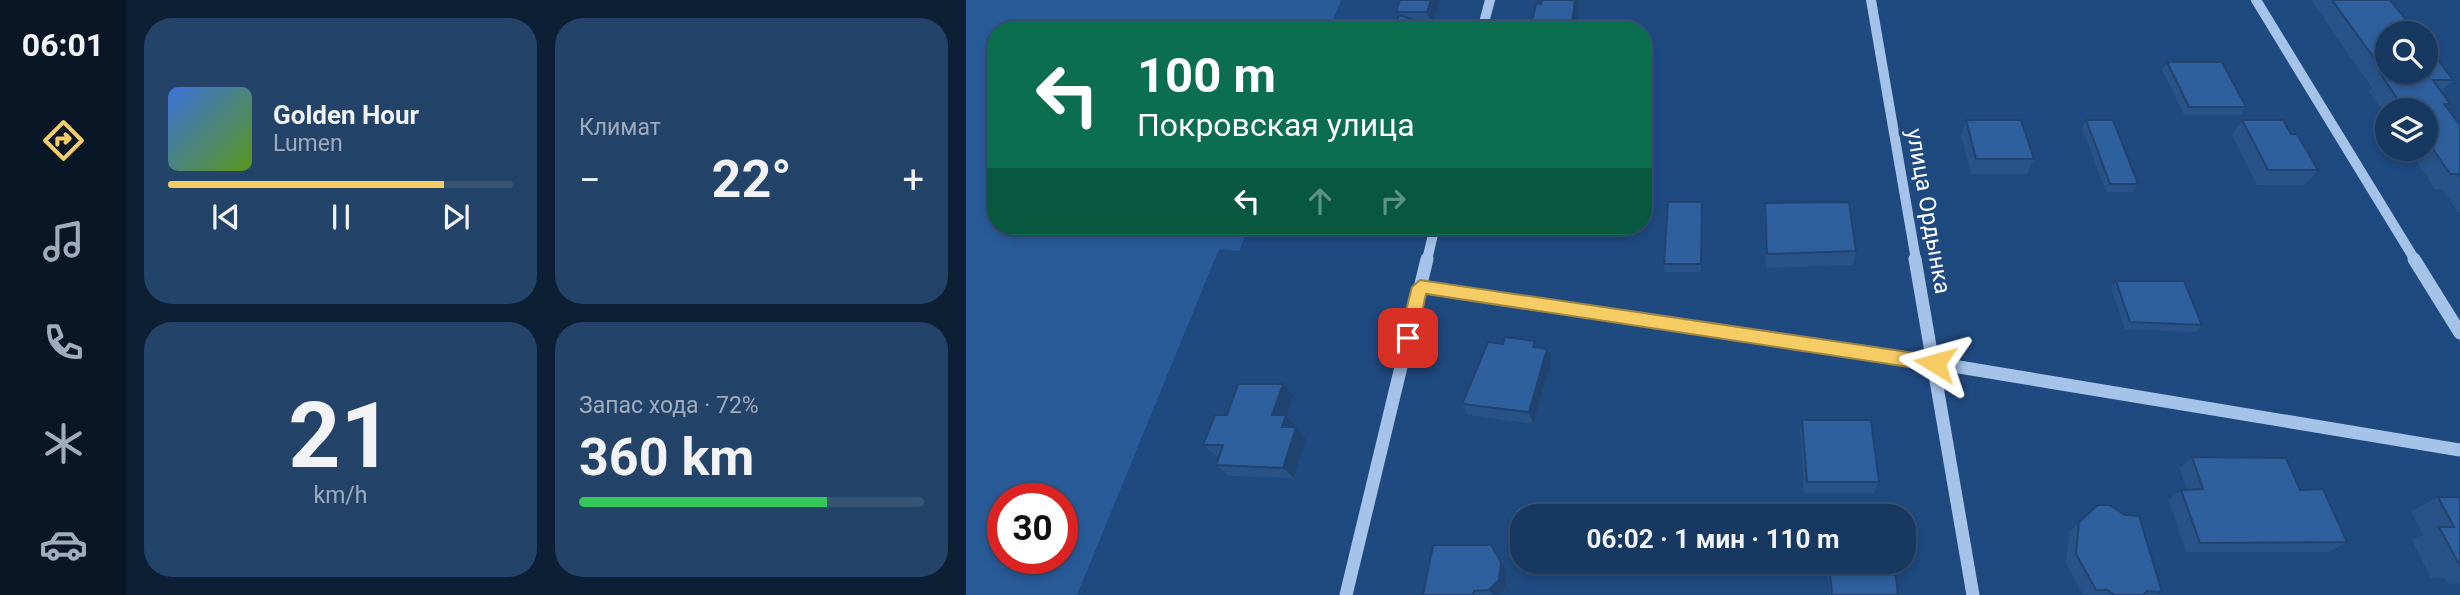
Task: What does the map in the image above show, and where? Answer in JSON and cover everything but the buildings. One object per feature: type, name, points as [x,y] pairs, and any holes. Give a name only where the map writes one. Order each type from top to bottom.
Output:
[{"type":"street","points":[[1484,21],[1490,0]]},
{"type":"street","name":"улица Ордынка","points":[[1871,0],[1973,595]]},
{"type":"street","points":[[2256,0],[2460,333]]},
{"type":"street","points":[[1346,595],[1433,235]]},
{"type":"street","points":[[1420,287],[1935,363],[2460,450]]},
{"type":"shaded area","points":[[966,0],[1341,0],[1333,21],[987,21],[987,235],[1245,235],[1239,251],[1219,249],[1077,595],[966,595]]},
{"type":"route","points":[[1408,338],[1420,287],[1935,363]]}]
